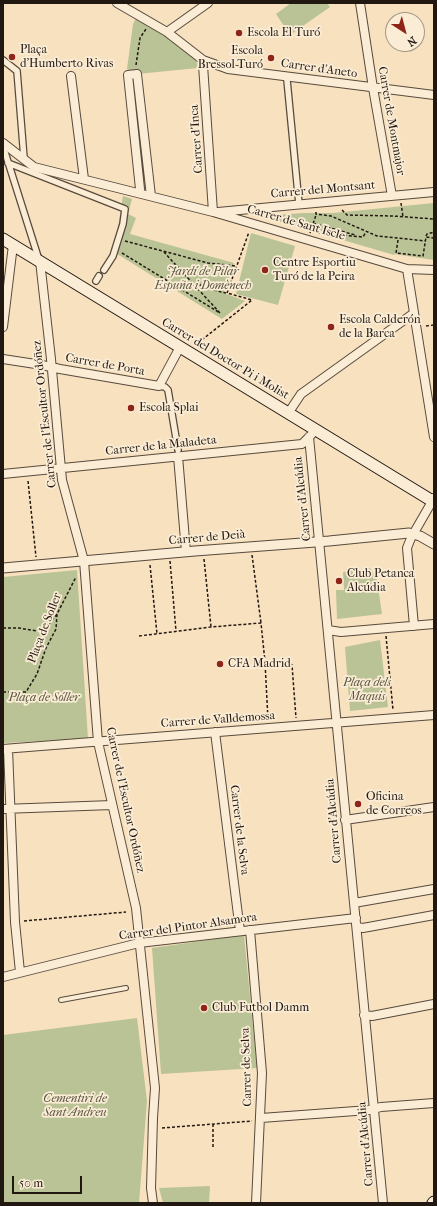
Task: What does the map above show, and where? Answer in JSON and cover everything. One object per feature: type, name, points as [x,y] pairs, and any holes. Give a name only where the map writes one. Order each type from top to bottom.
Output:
[{"type":"main road","name":"Carrer del Doctor Pi i Molist","points":[[3,239],[289,412],[313,433],[434,500]]},
{"type":"street","name":"Carrer d'Aneto","points":[[117,3],[167,32],[203,63],[228,69],[434,95]]},
{"type":"street","points":[[167,32],[208,3]]},
{"type":"street","name":"Carrer de Montmajor","points":[[360,3],[372,88],[392,196]]},
{"type":"street","points":[[3,60],[17,71],[24,158]]},
{"type":"street","name":"Carrer d'Inca","points":[[203,63],[213,212]]},
{"type":"street","points":[[140,189],[128,75],[136,70],[151,196]]},
{"type":"street","points":[[71,76],[84,179]]},
{"type":"street","points":[[287,80],[299,204]]},
{"type":"street","name":"Carrer de Sant Iscle","points":[[3,143],[34,167],[84,179],[128,194],[151,196],[213,212],[408,269],[434,270]]},
{"type":"street","points":[[3,146],[40,261]]},
{"type":"street","points":[[8,163],[125,209],[123,224],[113,256],[104,270]]},
{"type":"street","name":"Carrer del Montsant","points":[[213,212],[434,192]]},
{"type":"street","points":[[3,327],[13,245]]},
{"type":"street","name":"Carrer de l'Escultor Ordóñez","points":[[40,261],[62,480],[84,561],[98,742],[136,908],[155,1088],[151,1188],[153,1203]]},
{"type":"street","points":[[408,269],[434,437]]},
{"type":"street","points":[[289,412],[301,394],[414,313]]},
{"type":"street","name":"Carrer de Porta","points":[[3,360],[159,386],[180,347]]},
{"type":"street","points":[[159,386],[168,390],[178,453],[186,552]]},
{"type":"street","name":"Carrer de la Maladeta","points":[[3,474],[178,453],[302,444],[313,433]]},
{"type":"street","name":"Carrer d'Alcúdia","points":[[313,433],[320,541],[345,820],[357,927],[364,1015],[383,1203]]},
{"type":"street","points":[[414,626],[407,548],[414,533],[434,500]]},
{"type":"street","points":[[414,533],[434,544]]},
{"type":"street","name":"Carrer de Deià","points":[[3,568],[414,533]]},
{"type":"street","points":[[328,630],[341,632],[434,624]]},
{"type":"street","name":"Carrer de Valldemossa","points":[[6,749],[434,715]]},
{"type":"street","name":"Carrer de la Selva","points":[[215,732],[240,931]]},
{"type":"street","points":[[6,749],[7,808],[20,972]]},
{"type":"street","points":[[7,808],[112,805]]},
{"type":"street","points":[[345,820],[434,808]]},
{"type":"street","points":[[354,903],[434,889]]},
{"type":"street","points":[[357,927],[364,928],[434,915]]},
{"type":"street","name":"Carrer del Pintor Alsamora","points":[[3,977],[139,943],[356,918]]},
{"type":"street","name":"Carrer de Selva","points":[[250,930],[262,1073],[258,1119],[256,1203]]},
{"type":"street","points":[[364,1015],[372,1016],[434,1004]]},
{"type":"street","points":[[258,1119],[434,1103]]},
{"type":"lane","points":[[60,1000],[126,988]]},
{"type":"path","points":[[136,70],[136,60],[140,38],[149,24]]},
{"type":"path","points":[[401,201],[403,217]]},
{"type":"path","points":[[340,208],[347,214],[434,219]]},
{"type":"path","points":[[311,229],[316,214],[316,209]]},
{"type":"path","points":[[316,214],[331,216],[377,236],[426,241]]},
{"type":"path","points":[[313,223],[356,236]]},
{"type":"path","points":[[226,293],[251,228]]},
{"type":"path","points":[[316,233],[363,237],[366,232]]},
{"type":"path","points":[[398,239],[396,253],[423,256],[427,234],[434,232]]},
{"type":"path","points":[[426,237],[434,238]]},
{"type":"path","points":[[118,240],[208,263],[236,266]]},
{"type":"path","points":[[115,248],[220,313],[163,251]]},
{"type":"path","points":[[193,283],[252,300],[198,343]]},
{"type":"path","points":[[28,481],[36,561]]},
{"type":"path","name":"Carrer de Deià","points":[[252,554],[265,662],[268,722]]},
{"type":"path","name":"Carrer de Deià","points":[[204,557],[211,627]]},
{"type":"path","points":[[170,560],[176,631]]},
{"type":"path","points":[[150,561],[157,634]]},
{"type":"path","name":"Plaça de Soller","points":[[3,692],[26,692],[37,674],[46,648],[56,629],[57,614],[79,572]]},
{"type":"path","points":[[3,628],[19,628],[43,632],[57,614]]},
{"type":"path","points":[[139,636],[211,627],[261,623]]},
{"type":"path","points":[[386,635],[393,712]]},
{"type":"path","points":[[265,662],[286,662],[292,665],[296,719]]},
{"type":"path","points":[[23,921],[126,912]]},
{"type":"path","points":[[158,1128],[258,1119]]},
{"type":"path","points":[[213,1124],[213,1149]]},
{"type":"green space","points":[[291,3],[327,3],[330,7],[290,35],[276,14]]},
{"type":"green space","points":[[136,18],[182,47],[196,59],[198,68],[137,74],[127,69],[133,24]]},
{"type":"green space","name":"Jardí de Pilar Espuña i Domènech","points":[[123,196],[132,199],[128,214],[136,218],[130,234],[234,263],[224,293],[245,301],[222,319],[114,252]]},
{"type":"green space","points":[[434,203],[434,260],[394,255],[261,216],[303,213],[333,213]]},
{"type":"green space","name":"Centre Esportiu Turó de la Peira","points":[[251,233],[295,246],[278,305],[236,294]]},
{"type":"green space","points":[[370,568],[377,580],[382,614],[337,619],[336,590],[344,590],[343,572]]},
{"type":"green space","name":"Plaça de Sóller","points":[[77,570],[88,739],[3,743],[3,577]]},
{"type":"green space","name":"Plaça dels Maquis","points":[[380,640],[388,707],[350,711],[345,647]]},
{"type":"green space","name":"Club Futbol Damm","points":[[244,935],[257,1068],[161,1074],[152,948]]},
{"type":"green space","name":"Cementiri de Sant Andreu","points":[[137,1018],[147,1101],[139,1203],[3,1203],[3,1035]]},
{"type":"green space","points":[[210,1186],[209,1203],[163,1203],[159,1188]]},
{"type":"place","name":"Escola El Turó","points":[[239,33]]},
{"type":"place","name":"Plaça d'Humberto Rivas","points":[[12,57]]},
{"type":"place","name":"Escola Bressol Turó","points":[[271,58]]},
{"type":"place","name":"Centre Esportiu Turó de la Peira","points":[[265,270]]},
{"type":"place","name":"Escola Calderón de la Barca","points":[[331,327]]},
{"type":"place","name":"Escola Splai","points":[[131,408]]},
{"type":"place","name":"Club Petanca Alcúdia","points":[[339,581]]},
{"type":"place","name":"CFA Madrid","points":[[220,664]]},
{"type":"place","name":"Oficina de Correos","points":[[358,804]]},
{"type":"place","name":"Club Futbol Damm","points":[[204,1008]]}]
